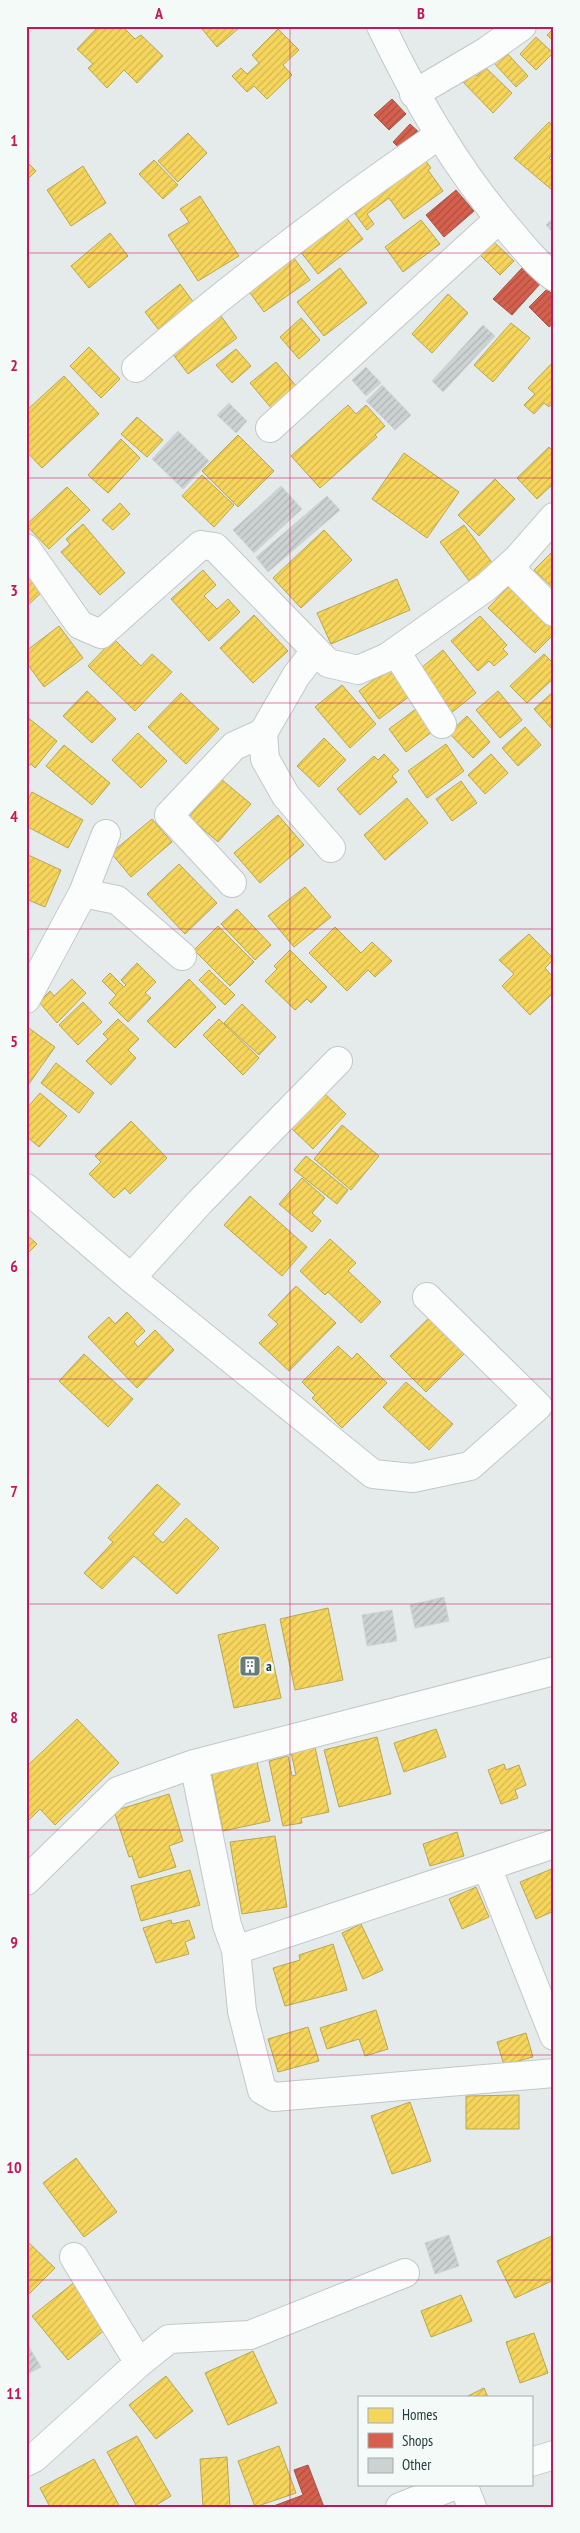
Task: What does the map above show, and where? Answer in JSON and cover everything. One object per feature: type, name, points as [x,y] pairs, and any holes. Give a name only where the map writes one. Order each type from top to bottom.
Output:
[{"type":"street","points":[[382,26],[414,94],[480,197],[499,219],[550,267]]},
{"type":"street","points":[[414,94],[488,51],[522,26]]},
{"type":"street","points":[[136,368],[176,333],[330,213],[440,134]]},
{"type":"street","points":[[270,428],[499,219]]},
{"type":"street","points":[[26,548],[80,625],[101,634],[201,545],[215,547],[328,663],[358,670],[396,652],[486,587],[509,567],[554,517]]},
{"type":"street","points":[[509,567],[554,612]]},
{"type":"street","points":[[315,651],[296,676],[263,733],[265,759],[286,796],[331,848]]},
{"type":"street","points":[[396,652],[442,724]]},
{"type":"street","points":[[232,883],[169,815],[234,746],[263,733]]},
{"type":"street","points":[[26,999],[83,892],[106,834]]},
{"type":"street","points":[[83,892],[117,900],[182,956]]},
{"type":"street","points":[[132,1278],[199,1203],[338,1061]]},
{"type":"street","points":[[26,1188],[132,1278],[373,1474],[413,1478],[470,1466],[538,1406],[427,1297]]},
{"type":"street","points":[[26,1882],[118,1791],[194,1764],[554,1671]]},
{"type":"street","points":[[194,1764],[227,1925],[236,1950],[242,2011],[262,2090],[274,2097],[554,2073]]},
{"type":"street","points":[[236,1950],[554,1844]]},
{"type":"street","points":[[487,1867],[554,2036]]},
{"type":"street","points":[[74,2257],[139,2363]]},
{"type":"street","points":[[29,2454],[170,2339],[250,2334],[405,2273]]},
{"type":"street","points":[[532,2462],[554,2455]]},
{"type":"street","points":[[400,2507],[453,2486]]},
{"type":"street","points":[[464,2486],[472,2507]]},
{"type":"building: Homes","points":[[99,26],[122,26],[135,39],[141,35],[163,56],[137,83],[124,70],[107,88],[88,68],[93,64],[77,49]]},
{"type":"building: Homes","points":[[205,26],[238,26],[239,28],[217,47],[202,29]]},
{"type":"building: Homes","points":[[554,28],[554,42],[547,35]]},
{"type":"building: Homes","points":[[278,29],[299,50],[283,65],[292,75],[267,99],[254,86],[247,92],[232,76],[241,68],[247,74],[259,63],[252,55]]},
{"type":"building: Homes","points":[[536,37],[553,53],[536,70],[520,54]]},
{"type":"building: Homes","points":[[505,51],[528,76],[516,87],[493,62]]},
{"type":"building: Homes","points":[[485,67],[512,93],[493,113],[460,79],[470,69],[477,76]]},
{"type":"building: Homes","points":[[549,122],[554,126],[554,153],[549,158],[554,163],[552,190],[514,158]]},
{"type":"building: Homes","points":[[188,133],[207,153],[178,182],[158,161]]},
{"type":"building: Homes","points":[[422,156],[431,168],[428,170],[443,191],[404,219],[389,198],[367,214],[374,224],[367,230],[350,207]]},
{"type":"building: Homes","points":[[154,160],[178,185],[163,199],[139,174]]},
{"type":"building: Homes","points":[[26,161],[36,171],[26,181]]},
{"type":"building: Homes","points":[[83,166],[106,203],[71,226],[47,190]]},
{"type":"building: Homes","points":[[200,196],[239,256],[198,281],[168,235],[189,222],[180,209]]},
{"type":"building: Homes","points":[[345,216],[363,239],[318,274],[300,251]]},
{"type":"building: Homes","points":[[421,220],[440,244],[403,272],[385,247]]},
{"type":"building: Homes","points":[[110,233],[128,256],[89,288],[71,266]]},
{"type":"building: Homes","points":[[493,241],[514,261],[500,275],[480,255]]},
{"type":"building: Homes","points":[[291,254],[310,280],[264,312],[245,286]]},
{"type":"building: Homes","points":[[340,268],[367,303],[324,336],[297,302]]},
{"type":"building: Homes","points":[[180,284],[197,307],[162,334],[145,312]]},
{"type":"building: Homes","points":[[448,294],[468,313],[432,353],[412,334]]},
{"type":"building: Homes","points":[[218,312],[237,338],[188,374],[169,349]]},
{"type":"building: Homes","points":[[301,318],[320,340],[299,359],[280,337]]},
{"type":"building: Homes","points":[[511,323],[530,338],[493,382],[474,365]]},
{"type":"building: Homes","points":[[89,347],[120,379],[101,398],[70,366]]},
{"type":"building: Homes","points":[[236,349],[251,366],[232,383],[216,365]]},
{"type":"building: Homes","points":[[554,361],[554,401],[549,407],[544,403],[534,414],[524,405],[535,394],[528,388]]},
{"type":"building: Homes","points":[[276,362],[297,387],[272,409],[250,383]]},
{"type":"building: Homes","points":[[64,376],[99,414],[42,468],[26,451],[26,411]]},
{"type":"building: Homes","points":[[348,405],[356,414],[366,405],[385,426],[375,435],[377,437],[320,488],[291,456]]},
{"type":"building: Homes","points":[[137,417],[163,440],[147,457],[121,434]]},
{"type":"building: Homes","points":[[238,435],[274,471],[238,507],[202,471]]},
{"type":"building: Homes","points":[[121,439],[140,458],[108,493],[88,475]]},
{"type":"building: Homes","points":[[549,447],[554,452],[554,483],[537,499],[517,478]]},
{"type":"building: Homes","points":[[404,453],[459,492],[427,538],[372,499]]},
{"type":"building: Homes","points":[[202,475],[234,505],[214,527],[182,496]]},
{"type":"building: Homes","points":[[495,479],[515,499],[479,536],[458,515]]},
{"type":"building: Homes","points":[[67,487],[90,510],[49,549],[26,525]]},
{"type":"building: Homes","points":[[120,503],[130,514],[113,530],[102,520]]},
{"type":"building: Homes","points":[[83,524],[125,573],[100,595],[61,552],[70,544],[66,539]]},
{"type":"building: Homes","points":[[464,525],[493,564],[470,582],[440,542]]},
{"type":"building: Homes","points":[[324,530],[352,560],[301,608],[273,578]]},
{"type":"building: Homes","points":[[554,550],[554,589],[534,570]]},
{"type":"building: Homes","points":[[203,570],[216,585],[204,596],[217,609],[228,599],[240,612],[209,641],[171,599]]},
{"type":"building: Homes","points":[[26,572],[44,590],[26,607]]},
{"type":"building: Homes","points":[[397,579],[410,610],[331,644],[317,613]]},
{"type":"building: Homes","points":[[512,583],[554,625],[554,634],[535,653],[488,608]]},
{"type":"building: Homes","points":[[254,615],[288,651],[253,683],[220,648]]},
{"type":"building: Homes","points":[[480,616],[507,645],[503,649],[508,654],[494,666],[489,661],[478,671],[451,641]]},
{"type":"building: Homes","points":[[59,626],[83,658],[44,687],[26,662],[26,651]]},
{"type":"building: Homes","points":[[114,639],[141,666],[152,654],[172,672],[135,711],[88,666]]},
{"type":"building: Homes","points":[[443,650],[476,693],[450,714],[416,672]]},
{"type":"building: Homes","points":[[544,654],[554,664],[554,678],[527,703],[510,686]]},
{"type":"building: Homes","points":[[393,665],[414,693],[379,719],[359,691]]},
{"type":"building: Homes","points":[[342,685],[376,724],[350,748],[315,707]]},
{"type":"building: Homes","points":[[87,691],[116,719],[92,743],[63,716]]},
{"type":"building: Homes","points":[[498,691],[522,720],[500,738],[476,710]]},
{"type":"building: Homes","points":[[554,691],[554,727],[552,729],[534,709]]},
{"type":"building: Homes","points":[[181,693],[219,729],[186,764],[148,727]]},
{"type":"building: Homes","points":[[420,706],[437,728],[406,752],[389,729]]},
{"type":"building: Homes","points":[[26,716],[57,741],[35,768],[31,764],[26,769]]},
{"type":"building: Homes","points":[[467,716],[490,742],[473,758],[449,733]]},
{"type":"building: Homes","points":[[525,727],[541,745],[518,766],[502,748]]},
{"type":"building: Homes","points":[[138,733],[167,761],[141,788],[112,760]]},
{"type":"building: Homes","points":[[324,738],[346,760],[319,787],[297,766]]},
{"type":"building: Homes","points":[[446,744],[464,771],[427,798],[408,771]]},
{"type":"building: Homes","points":[[64,745],[110,783],[92,805],[46,766]]},
{"type":"building: Homes","points":[[384,754],[399,770],[392,776],[397,782],[360,815],[337,789],[374,756],[378,760]]},
{"type":"building: Homes","points":[[491,754],[508,773],[485,794],[468,775]]},
{"type":"building: Homes","points":[[221,779],[251,804],[218,842],[189,817]]},
{"type":"building: Homes","points":[[461,781],[477,803],[452,821],[436,799]]},
{"type":"building: Homes","points":[[32,792],[83,820],[68,848],[26,826],[26,803]]},
{"type":"building: Homes","points":[[407,798],[428,823],[385,860],[364,835]]},
{"type":"building: Homes","points":[[278,815],[304,845],[260,883],[234,853]]},
{"type":"building: Homes","points":[[152,819],[172,842],[131,877],[111,853]]},
{"type":"building: Homes","points":[[26,854],[61,870],[45,907],[26,899]]},
{"type":"building: Homes","points":[[179,864],[217,903],[185,934],[147,894]]},
{"type":"building: Homes","points":[[305,887],[331,917],[294,947],[268,916]]},
{"type":"building: Homes","points":[[237,909],[271,945],[255,960],[221,924]]},
{"type":"building: Homes","points":[[218,926],[254,962],[230,986],[194,950]]},
{"type":"building: Homes","points":[[335,927],[361,953],[372,942],[392,961],[375,977],[368,970],[347,991],[309,953]]},
{"type":"building: Homes","points":[[529,934],[554,959],[545,968],[554,978],[552,994],[530,1015],[502,986],[514,974],[499,960]]},
{"type":"building: Homes","points":[[290,950],[327,987],[311,1003],[307,999],[295,1010],[265,981],[277,969],[274,966]]},
{"type":"building: Homes","points":[[137,963],[156,982],[145,993],[151,998],[128,1022],[109,1003],[116,995],[102,981],[110,973],[124,987],[126,985],[121,980]]},
{"type":"building: Homes","points":[[209,970],[235,995],[225,1005],[199,980]]},
{"type":"building: Homes","points":[[72,979],[86,993],[57,1023],[39,1002],[50,991],[54,996]]},
{"type":"building: Homes","points":[[189,979],[216,1007],[175,1048],[147,1021]]},
{"type":"building: Homes","points":[[83,1002],[102,1022],[78,1045],[59,1025]]},
{"type":"building: Homes","points":[[242,1004],[276,1037],[259,1055],[224,1023]]},
{"type":"building: Homes","points":[[118,1019],[139,1039],[128,1050],[136,1058],[111,1085],[86,1061],[108,1039],[103,1034]]},
{"type":"building: Homes","points":[[219,1019],[259,1058],[243,1075],[203,1035]]},
{"type":"building: Homes","points":[[26,1026],[55,1047],[26,1088]]},
{"type":"building: Homes","points":[[56,1063],[94,1093],[79,1113],[41,1083]]},
{"type":"building: Homes","points":[[323,1092],[346,1114],[313,1149],[290,1127]]},
{"type":"building: Homes","points":[[40,1093],[67,1116],[39,1147],[26,1136],[26,1109]]},
{"type":"building: Homes","points":[[131,1121],[167,1158],[130,1194],[125,1188],[114,1198],[89,1174],[101,1162],[95,1156]]},
{"type":"building: Homes","points":[[342,1125],[379,1156],[351,1190],[314,1159]]},
{"type":"building: Homes","points":[[306,1156],[348,1190],[337,1204],[294,1170]]},
{"type":"building: Homes","points":[[302,1178],[325,1198],[312,1213],[321,1221],[312,1232],[279,1204]]},
{"type":"building: Homes","points":[[250,1196],[307,1247],[282,1276],[224,1225]]},
{"type":"building: Homes","points":[[26,1234],[37,1244],[26,1255]]},
{"type":"building: Homes","points":[[330,1239],[356,1263],[348,1271],[381,1302],[361,1323],[328,1292],[325,1295],[300,1271]]},
{"type":"building: Homes","points":[[296,1286],[336,1323],[289,1371],[259,1343],[278,1324],[268,1315]]},
{"type":"building: Homes","points":[[127,1312],[145,1331],[134,1342],[138,1347],[155,1330],[174,1350],[137,1388],[88,1337],[109,1317],[115,1324]]},
{"type":"building: Homes","points":[[433,1314],[469,1349],[426,1392],[390,1356]]},
{"type":"building: Homes","points":[[338,1346],[352,1359],[357,1353],[387,1383],[342,1428],[312,1398],[315,1395],[302,1382]]},
{"type":"building: Homes","points":[[84,1354],[133,1399],[108,1427],[59,1381]]},
{"type":"building: Homes","points":[[406,1382],[453,1424],[429,1450],[383,1407]]},
{"type":"building: Homes","points":[[157,1484],[180,1504],[153,1534],[163,1543],[186,1518],[219,1548],[177,1594],[134,1556],[102,1589],[84,1573],[113,1542],[108,1538]]},
{"type":"building: Homes","points":[[328,1608],[343,1680],[295,1690],[280,1619]]},
{"type":"building: Homes","name":"a","points":[[265,1624],[281,1698],[234,1708],[218,1635]]},
{"type":"building: Homes","points":[[77,1719],[119,1763],[55,1825],[40,1809],[26,1823],[26,1767]]},
{"type":"building: Homes","points":[[436,1729],[446,1757],[404,1772],[394,1743]]},
{"type":"building: Homes","points":[[377,1737],[391,1794],[339,1807],[324,1750]]},
{"type":"building: Homes","points":[[315,1747],[329,1812],[301,1818],[302,1823],[283,1826],[269,1761],[288,1756],[292,1776],[296,1775],[291,1752]]},
{"type":"building: Homes","points":[[257,1762],[270,1821],[223,1831],[211,1772]]},
{"type":"building: Homes","points":[[504,1764],[506,1770],[519,1765],[526,1785],[515,1790],[518,1798],[501,1804],[488,1770]]},
{"type":"building: Homes","points":[[169,1794],[183,1841],[169,1846],[176,1867],[139,1878],[132,1856],[129,1857],[114,1811]]},
{"type":"building: Homes","points":[[457,1832],[464,1856],[430,1866],[423,1844]]},
{"type":"building: Homes","points":[[275,1836],[287,1907],[242,1914],[230,1842]]},
{"type":"building: Homes","points":[[554,1868],[554,1911],[536,1919],[520,1882]]},
{"type":"building: Homes","points":[[190,1870],[200,1905],[141,1921],[131,1886]]},
{"type":"building: Homes","points":[[476,1887],[489,1917],[462,1929],[449,1899]]},
{"type":"building: Homes","points":[[171,1920],[172,1924],[189,1920],[195,1938],[185,1942],[189,1954],[156,1963],[143,1928]]},
{"type":"building: Homes","points":[[361,1924],[383,1970],[363,1979],[342,1933]]},
{"type":"building: Homes","points":[[333,1944],[347,1990],[285,2006],[273,1968],[300,1960],[299,1955]]},
{"type":"building: Homes","points":[[376,2010],[388,2049],[365,2056],[359,2039],[327,2049],[320,2028]]},
{"type":"building: Homes","points":[[308,2027],[319,2061],[278,2072],[268,2039]]},
{"type":"building: Homes","points":[[526,2033],[533,2057],[504,2065],[497,2042]]},
{"type":"building: Homes","points":[[519,2095],[519,2129],[466,2129],[466,2096]]},
{"type":"building: Homes","points":[[410,2102],[431,2161],[392,2174],[371,2116]]},
{"type":"building: Homes","points":[[76,2158],[117,2212],[84,2237],[43,2183]]},
{"type":"building: Homes","points":[[554,2235],[554,2280],[515,2298],[497,2261]]},
{"type":"building: Homes","points":[[26,2240],[55,2268],[26,2297]]},
{"type":"building: Homes","points":[[76,2281],[112,2324],[68,2360],[32,2316]]},
{"type":"building: Homes","points":[[461,2295],[472,2321],[431,2337],[421,2311]]},
{"type":"building: Homes","points":[[534,2333],[548,2373],[520,2383],[506,2342]]},
{"type":"building: Homes","points":[[253,2351],[277,2403],[228,2425],[205,2373]]},
{"type":"building: Homes","points":[[166,2376],[193,2411],[156,2439],[129,2405]]},
{"type":"building: Homes","points":[[484,2388],[488,2396],[468,2396]]},
{"type":"building: Homes","points":[[137,2436],[171,2496],[153,2507],[137,2507],[107,2452]]},
{"type":"building: Homes","points":[[279,2446],[296,2493],[255,2507],[238,2461]]},
{"type":"building: Homes","points":[[227,2457],[230,2507],[203,2507],[200,2459]]},
{"type":"building: Homes","points":[[94,2459],[120,2507],[50,2507],[40,2488]]},
{"type":"building: Shops","points":[[392,99],[406,114],[389,130],[374,115]]},
{"type":"building: Shops","points":[[410,124],[422,135],[404,153],[393,142]]},
{"type":"building: Shops","points":[[456,190],[474,211],[444,237],[426,215]]},
{"type":"building: Shops","points":[[522,268],[540,284],[512,315],[493,299]]},
{"type":"building: Shops","points":[[547,289],[554,296],[554,323],[549,327],[529,307]]},
{"type":"building: Shops","points":[[308,2465],[324,2507],[271,2507],[303,2495],[294,2470]]},
{"type":"building: Other","points":[[554,218],[554,234],[546,225]]},
{"type":"building: Other","points":[[483,325],[495,336],[443,392],[432,381]]},
{"type":"building: Other","points":[[366,367],[381,383],[366,396],[352,380]]},
{"type":"building: Other","points":[[382,385],[411,415],[395,430],[366,401]]},
{"type":"building: Other","points":[[229,403],[247,421],[236,433],[217,415]]},
{"type":"building: Other","points":[[178,431],[209,461],[183,489],[152,459]]},
{"type":"building: Other","points":[[281,486],[302,509],[254,553],[233,530]]},
{"type":"building: Other","points":[[327,496],[340,510],[268,572],[256,557]]},
{"type":"building: Other","points":[[444,1597],[449,1621],[415,1628],[410,1605]]},
{"type":"building: Other","points":[[392,1610],[397,1641],[367,1646],[362,1615]]},
{"type":"building: Other","points":[[449,2235],[459,2266],[435,2274],[425,2243]]},
{"type":"building: Other","points":[[26,2342],[41,2367],[26,2375]]},
{"type":"place","name":"a","points":[[250,1666]]}]
